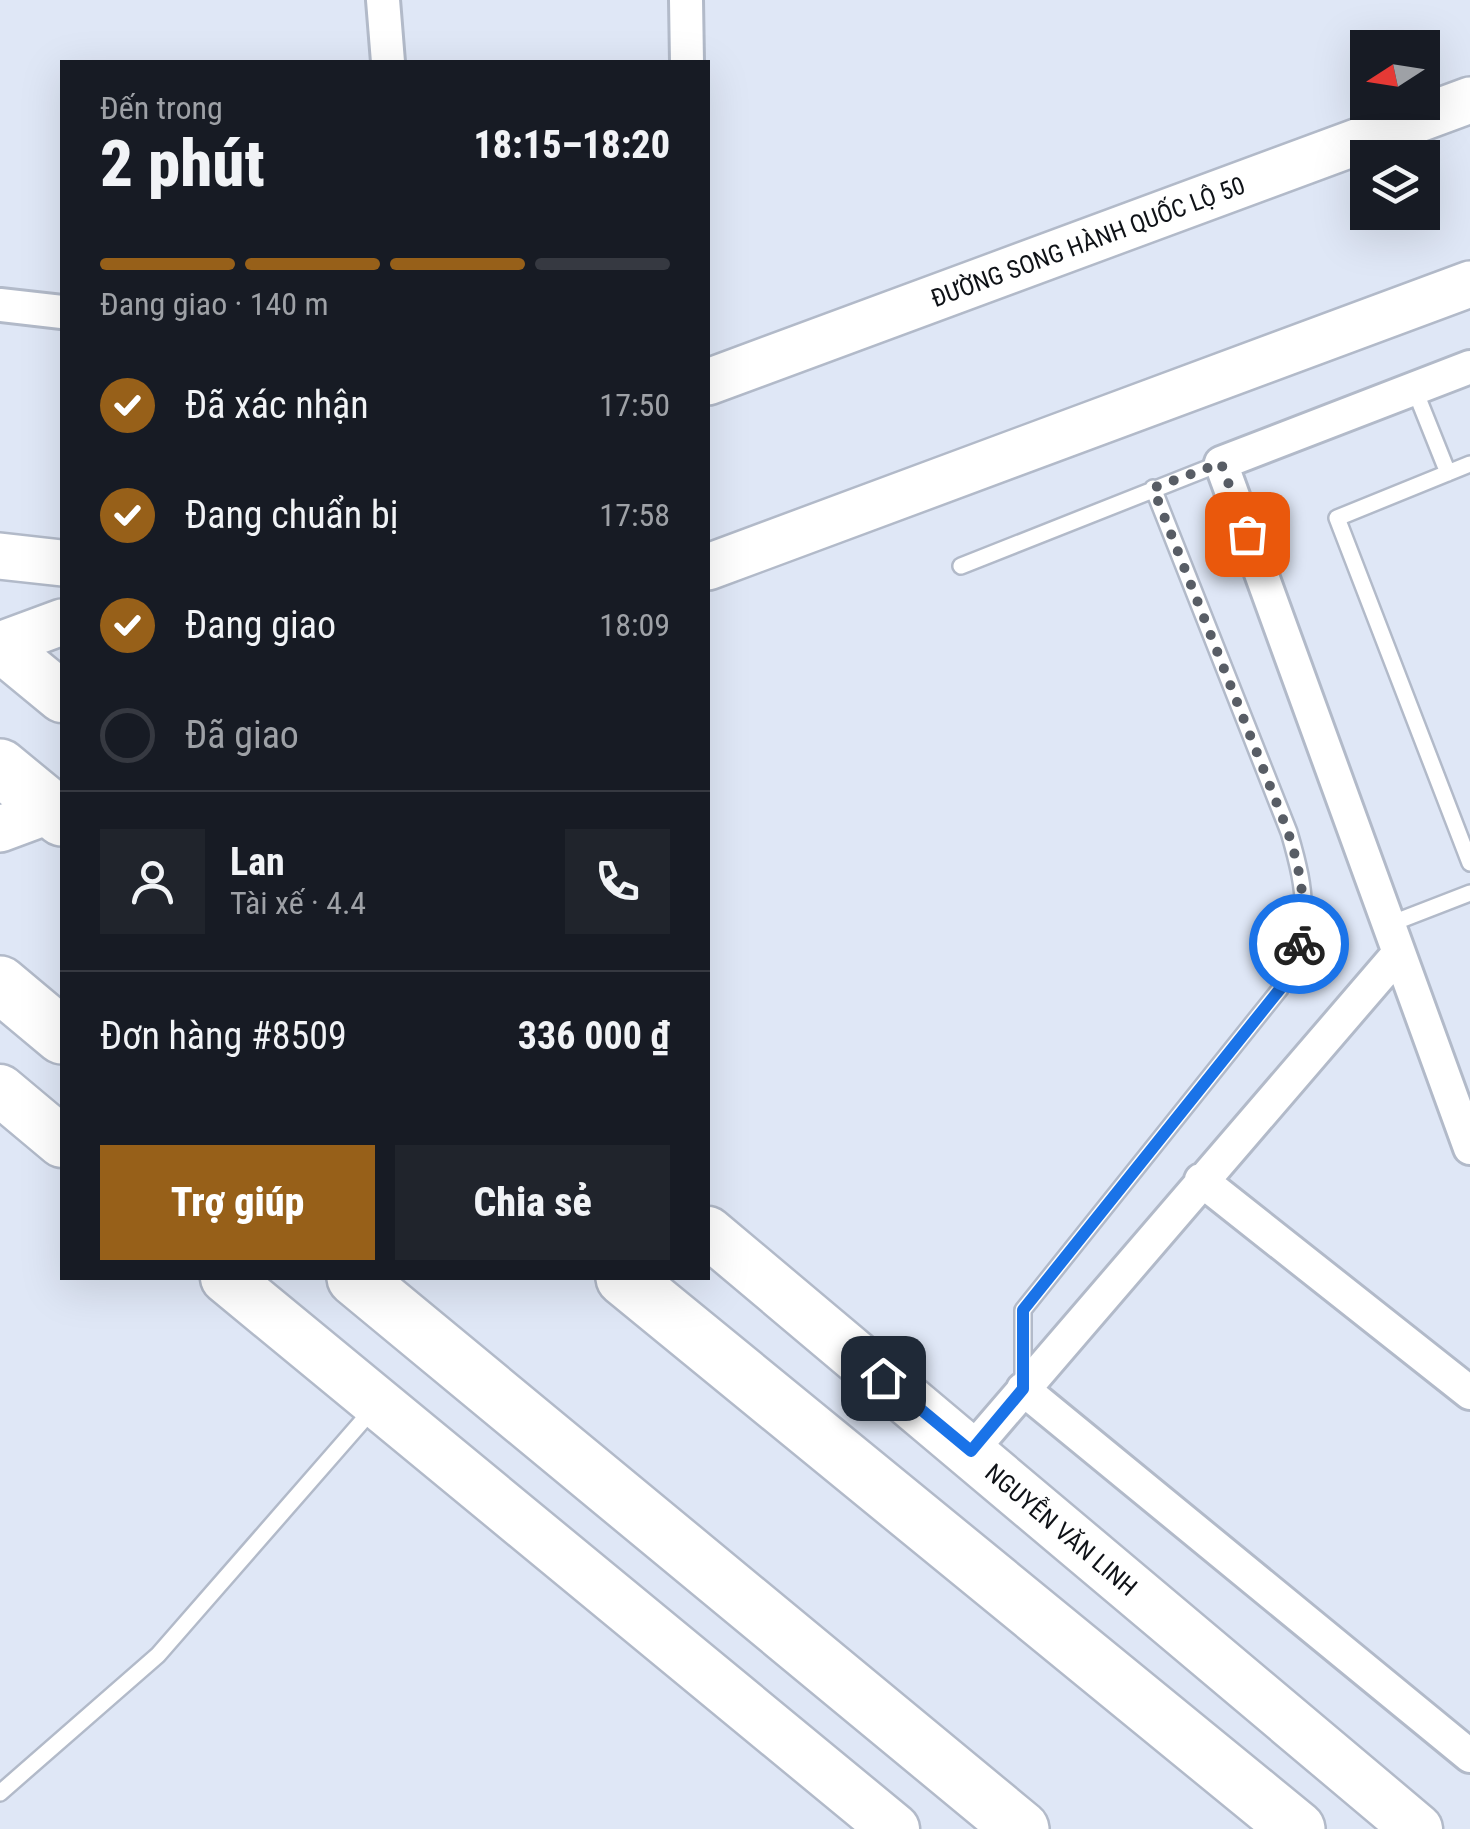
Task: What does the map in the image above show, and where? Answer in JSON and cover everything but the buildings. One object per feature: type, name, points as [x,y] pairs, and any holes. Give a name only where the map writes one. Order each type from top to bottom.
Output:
[{"type":"highway","points":[[0,767],[59,811]]},
{"type":"highway","points":[[0,984],[60,1034]]},
{"type":"highway","points":[[357,1280],[1021,1829]]},
{"type":"highway","points":[[626,1280],[1297,1829]]},
{"type":"main road","name":"ĐƯỜNG SONG HÀNH QUỐC LỘ 50","points":[[710,381],[1470,100]]},
{"type":"main road","points":[[710,565],[1470,284]]},
{"type":"main road","points":[[0,556],[60,563]]},
{"type":"main road","points":[[60,623],[0,645],[60,695]]},
{"type":"main road","points":[[0,829],[59,811]]},
{"type":"main road","points":[[0,1090],[60,1140]]},
{"type":"main road","name":"NGUYỄN VĂN LINH","points":[[710,1234],[1417,1829]]},
{"type":"main road","points":[[228,1280],[894,1829]]},
{"type":"street","points":[[383,0],[388,60]]},
{"type":"street","points":[[686,0],[688,60]]},
{"type":"street","points":[[0,305],[60,312]]},
{"type":"street","points":[[1470,367],[1221,463],[1470,1148]]},
{"type":"street","points":[[971,1451],[1201,1180],[1394,938]]},
{"type":"street","points":[[1201,1180],[1470,1393]]},
{"type":"street","points":[[1023,1389],[1470,1756]]},
{"type":"lane","points":[[1414,388],[1448,473]]},
{"type":"lane","points":[[961,566],[1221,463]]},
{"type":"lane","points":[[1470,464],[1337,518],[1470,863]]},
{"type":"lane","points":[[1023,1389],[1023,1310],[1280,989],[1296,958],[1305,920],[1301,876],[1288,832],[1153,488]]},
{"type":"lane","points":[[1394,938],[1470,893]]},
{"type":"lane","points":[[0,1793],[158,1655],[378,1403]]},
{"type":"way so far","points":[[1247,534],[1221,463],[1153,488],[1288,832],[1301,876],[1305,920],[1299,944]]},
{"type":"route","points":[[883,1378],[971,1451],[1023,1389],[1023,1310],[1280,989],[1299,944]]}]
